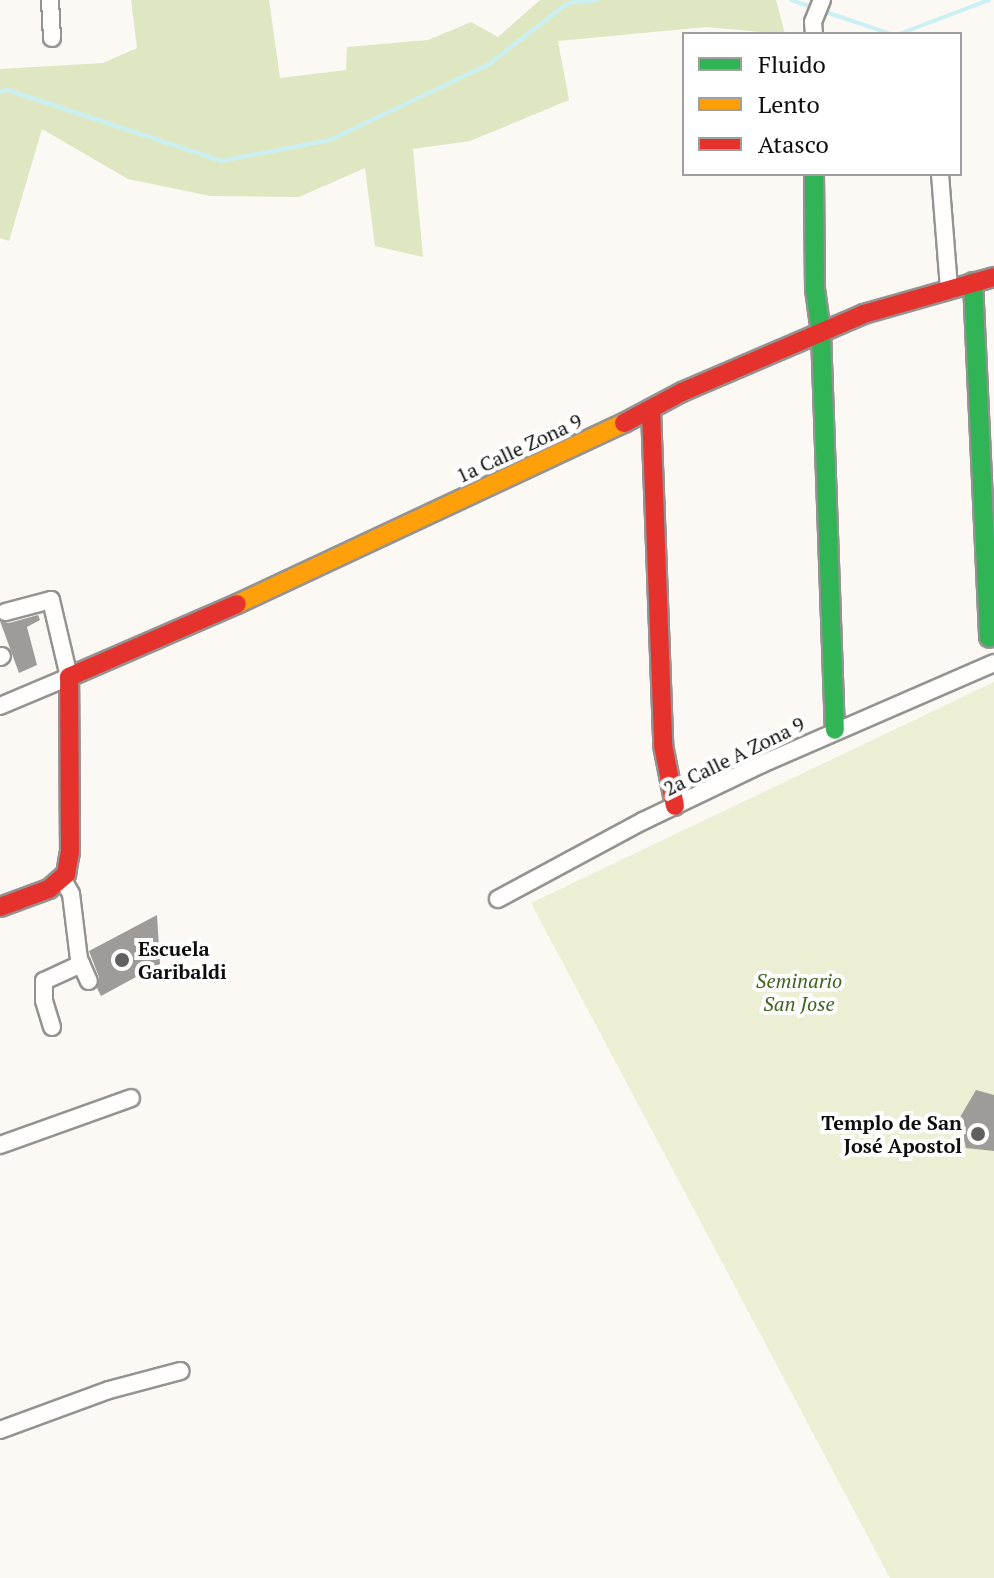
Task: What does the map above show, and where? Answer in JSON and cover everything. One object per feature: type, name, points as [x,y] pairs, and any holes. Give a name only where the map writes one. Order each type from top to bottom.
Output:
[{"type":"street","points":[[50,0],[52,38]]},
{"type":"street","points":[[812,32],[822,0]]},
{"type":"street","points":[[814,176],[815,289],[821,333],[835,730]]},
{"type":"street","points":[[940,176],[949,288]]},
{"type":"street","name":"1a Calle Zona 9","points":[[69,677],[259,594],[651,410],[682,392],[897,303],[994,277]]},
{"type":"street","points":[[973,282],[989,638]]},
{"type":"street","points":[[651,410],[660,693],[667,774],[675,806]]},
{"type":"street","points":[[6,612],[51,600],[69,677],[70,852],[63,880],[71,894],[81,964],[89,981]]},
{"type":"street","name":"2a Calle A Zona 9","points":[[498,899],[675,806],[835,730],[994,663]]},
{"type":"street","points":[[0,706],[69,677]]},
{"type":"street","points":[[0,907],[63,880]]},
{"type":"street","points":[[52,1027],[44,1000],[44,981],[81,964]]},
{"type":"street","points":[[0,1145],[131,1098]]},
{"type":"street","points":[[0,1430],[109,1390],[181,1371]]},
{"type":"green space","points":[[131,0],[269,0],[280,78],[346,70],[347,47],[428,40],[471,22],[498,37],[540,0],[776,0],[784,32],[706,27],[558,41],[569,100],[470,141],[413,149],[423,257],[375,246],[365,168],[299,197],[210,196],[128,179],[42,129],[9,241],[0,238],[0,69],[103,63],[137,48]]},
{"type":"green space","name":"Seminario San Jose","points":[[994,682],[994,1578],[890,1578],[531,903]]},
{"type":"building","points":[[38,615],[40,620],[27,627],[37,665],[19,673],[0,621],[9,623]]},
{"type":"building","name":"Escuela Garibaldi","points":[[157,915],[160,964],[101,996],[97,988],[99,977],[89,951]]},
{"type":"building","name":"Templo de San José Apostol","points":[[976,1090],[994,1095],[994,1151],[966,1148],[959,1119]]},
{"type":"waterway","points":[[0,91],[8,90],[221,161],[330,140],[489,64],[568,3],[598,0]]},
{"type":"waterway","points":[[791,0],[815,8]]},
{"type":"waterway","points":[[904,32],[989,0]]},
{"type":"waterway","points":[[823,11],[885,32]]},
{"type":"traffic: fast","points":[[814,176],[815,289],[821,333],[835,730]]},
{"type":"traffic: fast","points":[[973,282],[989,638]]},
{"type":"traffic: slow","points":[[237,604],[624,423]]},
{"type":"traffic: jam","points":[[624,423],[682,392],[864,314],[994,277]]},
{"type":"traffic: jam","points":[[651,410],[663,745],[675,806]]},
{"type":"traffic: jam","points":[[0,907],[49,889],[66,874],[70,852],[69,677],[237,604]]},
{"type":"place","name":"Escuela Garibaldi","points":[[122,960]]},
{"type":"place","name":"Templo de San José Apostol","points":[[978,1134]]}]
